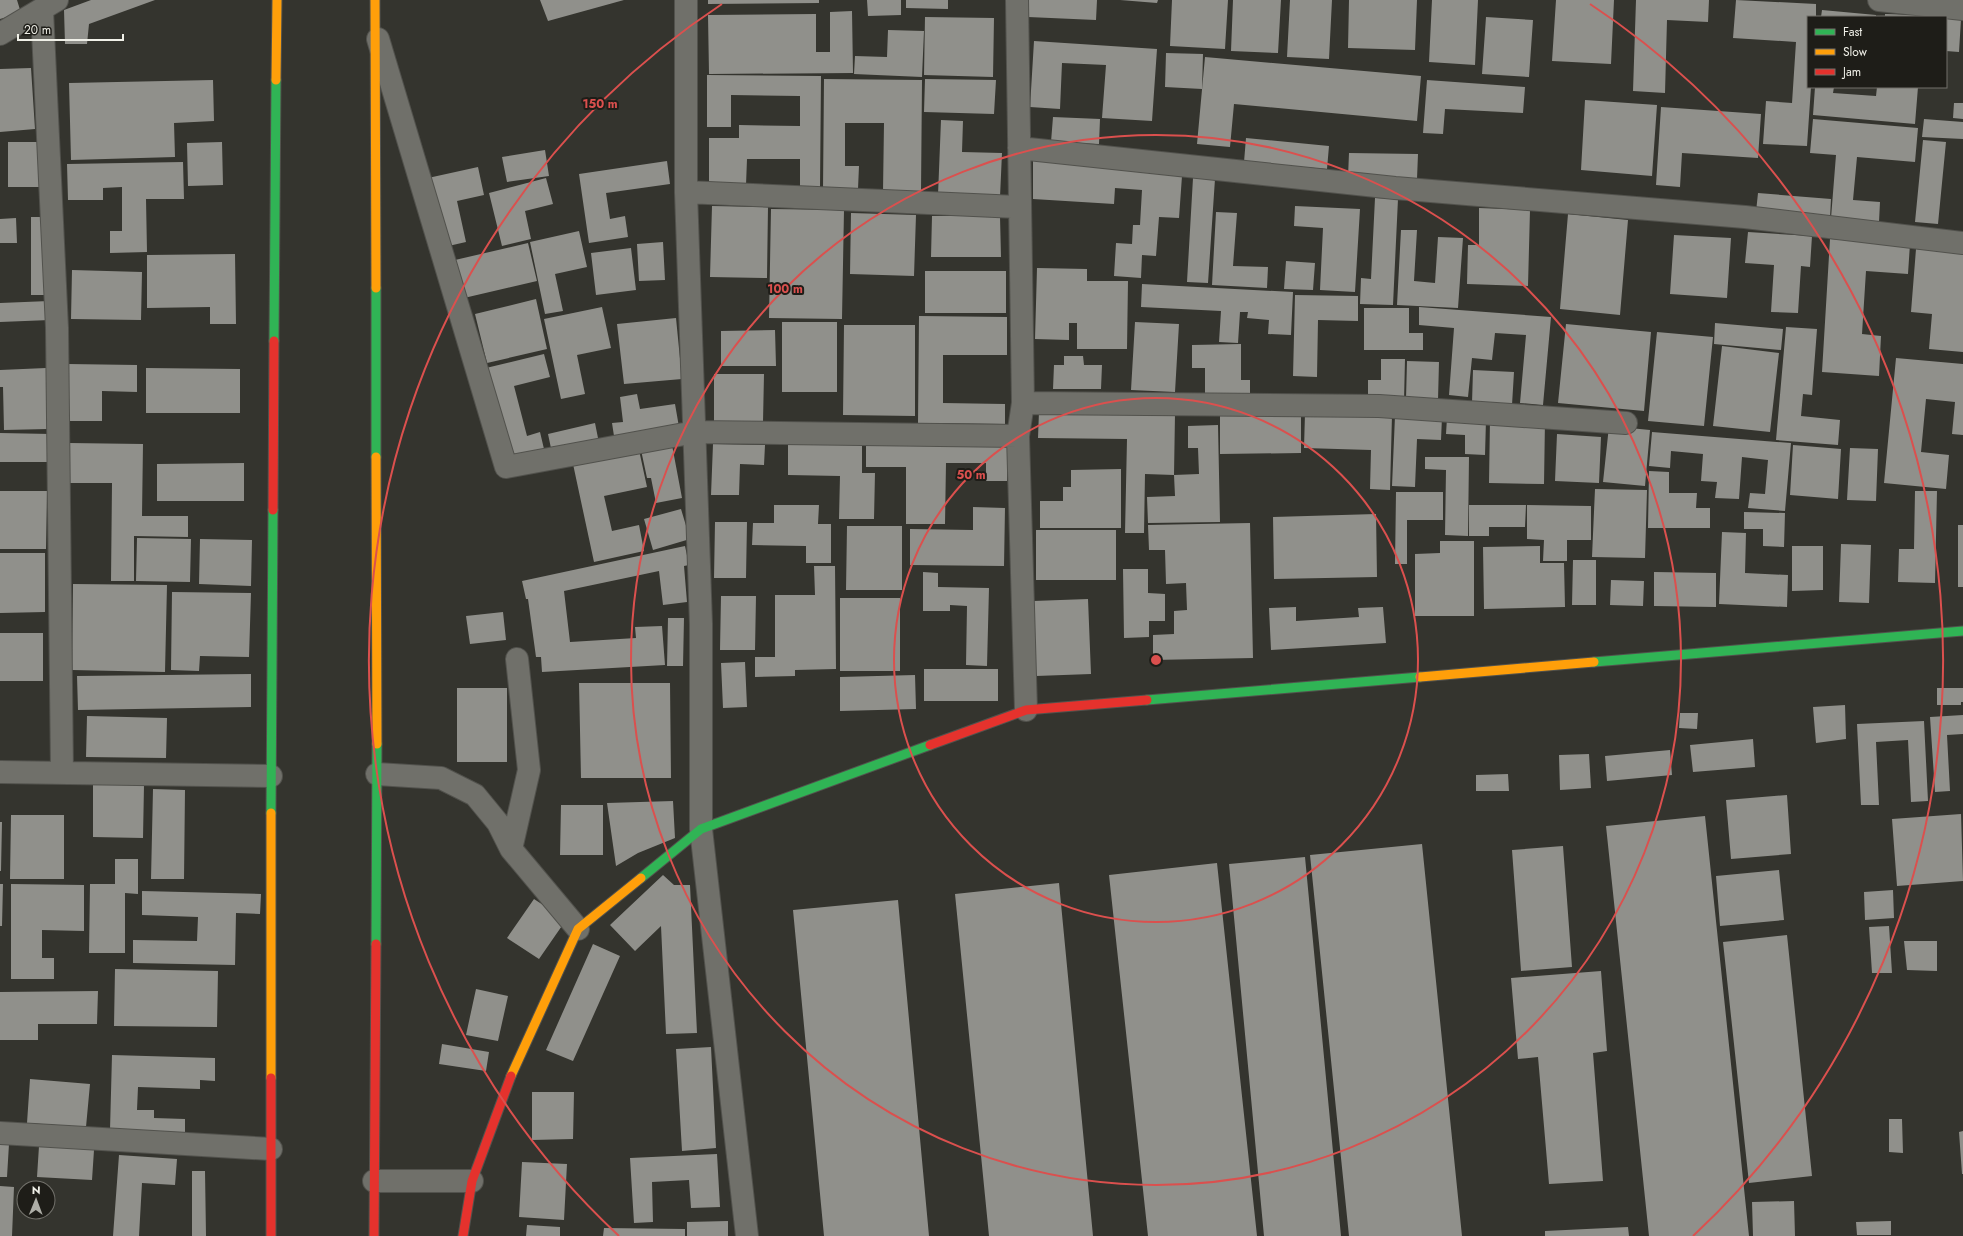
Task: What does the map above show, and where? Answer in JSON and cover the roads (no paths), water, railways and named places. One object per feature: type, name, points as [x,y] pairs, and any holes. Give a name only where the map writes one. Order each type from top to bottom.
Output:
[{"type":"street","points":[[271,1236],[271,776],[277,0]]},
{"type":"street","points":[[374,1236],[377,774],[375,0]]},
{"type":"street","points":[[686,0],[686,192],[701,624],[701,829],[746,1236]]},
{"type":"street","points":[[1017,0],[1019,148],[1018,207],[1023,404],[1018,436],[1026,710]]},
{"type":"street","points":[[1879,0],[1963,9]]},
{"type":"street","points":[[0,34],[50,5],[57,328],[62,773]]},
{"type":"street","points":[[375,30],[506,467],[695,432],[1018,436]]},
{"type":"street","points":[[1019,148],[1394,188],[1745,218],[1963,243]]},
{"type":"street","points":[[686,192],[1018,207]]},
{"type":"street","points":[[1023,404],[1379,406],[1626,423]]},
{"type":"street","points":[[463,1236],[472,1181],[508,1083],[578,929],[701,829],[1026,710],[1963,631]]},
{"type":"street","points":[[511,849],[529,770],[517,659]]},
{"type":"street","points":[[0,772],[271,776]]},
{"type":"street","points":[[377,774],[441,778],[475,795],[498,823],[511,849],[578,929]]},
{"type":"street","points":[[0,1133],[271,1149]]},
{"type":"street","points":[[374,1181],[472,1181]]}]
